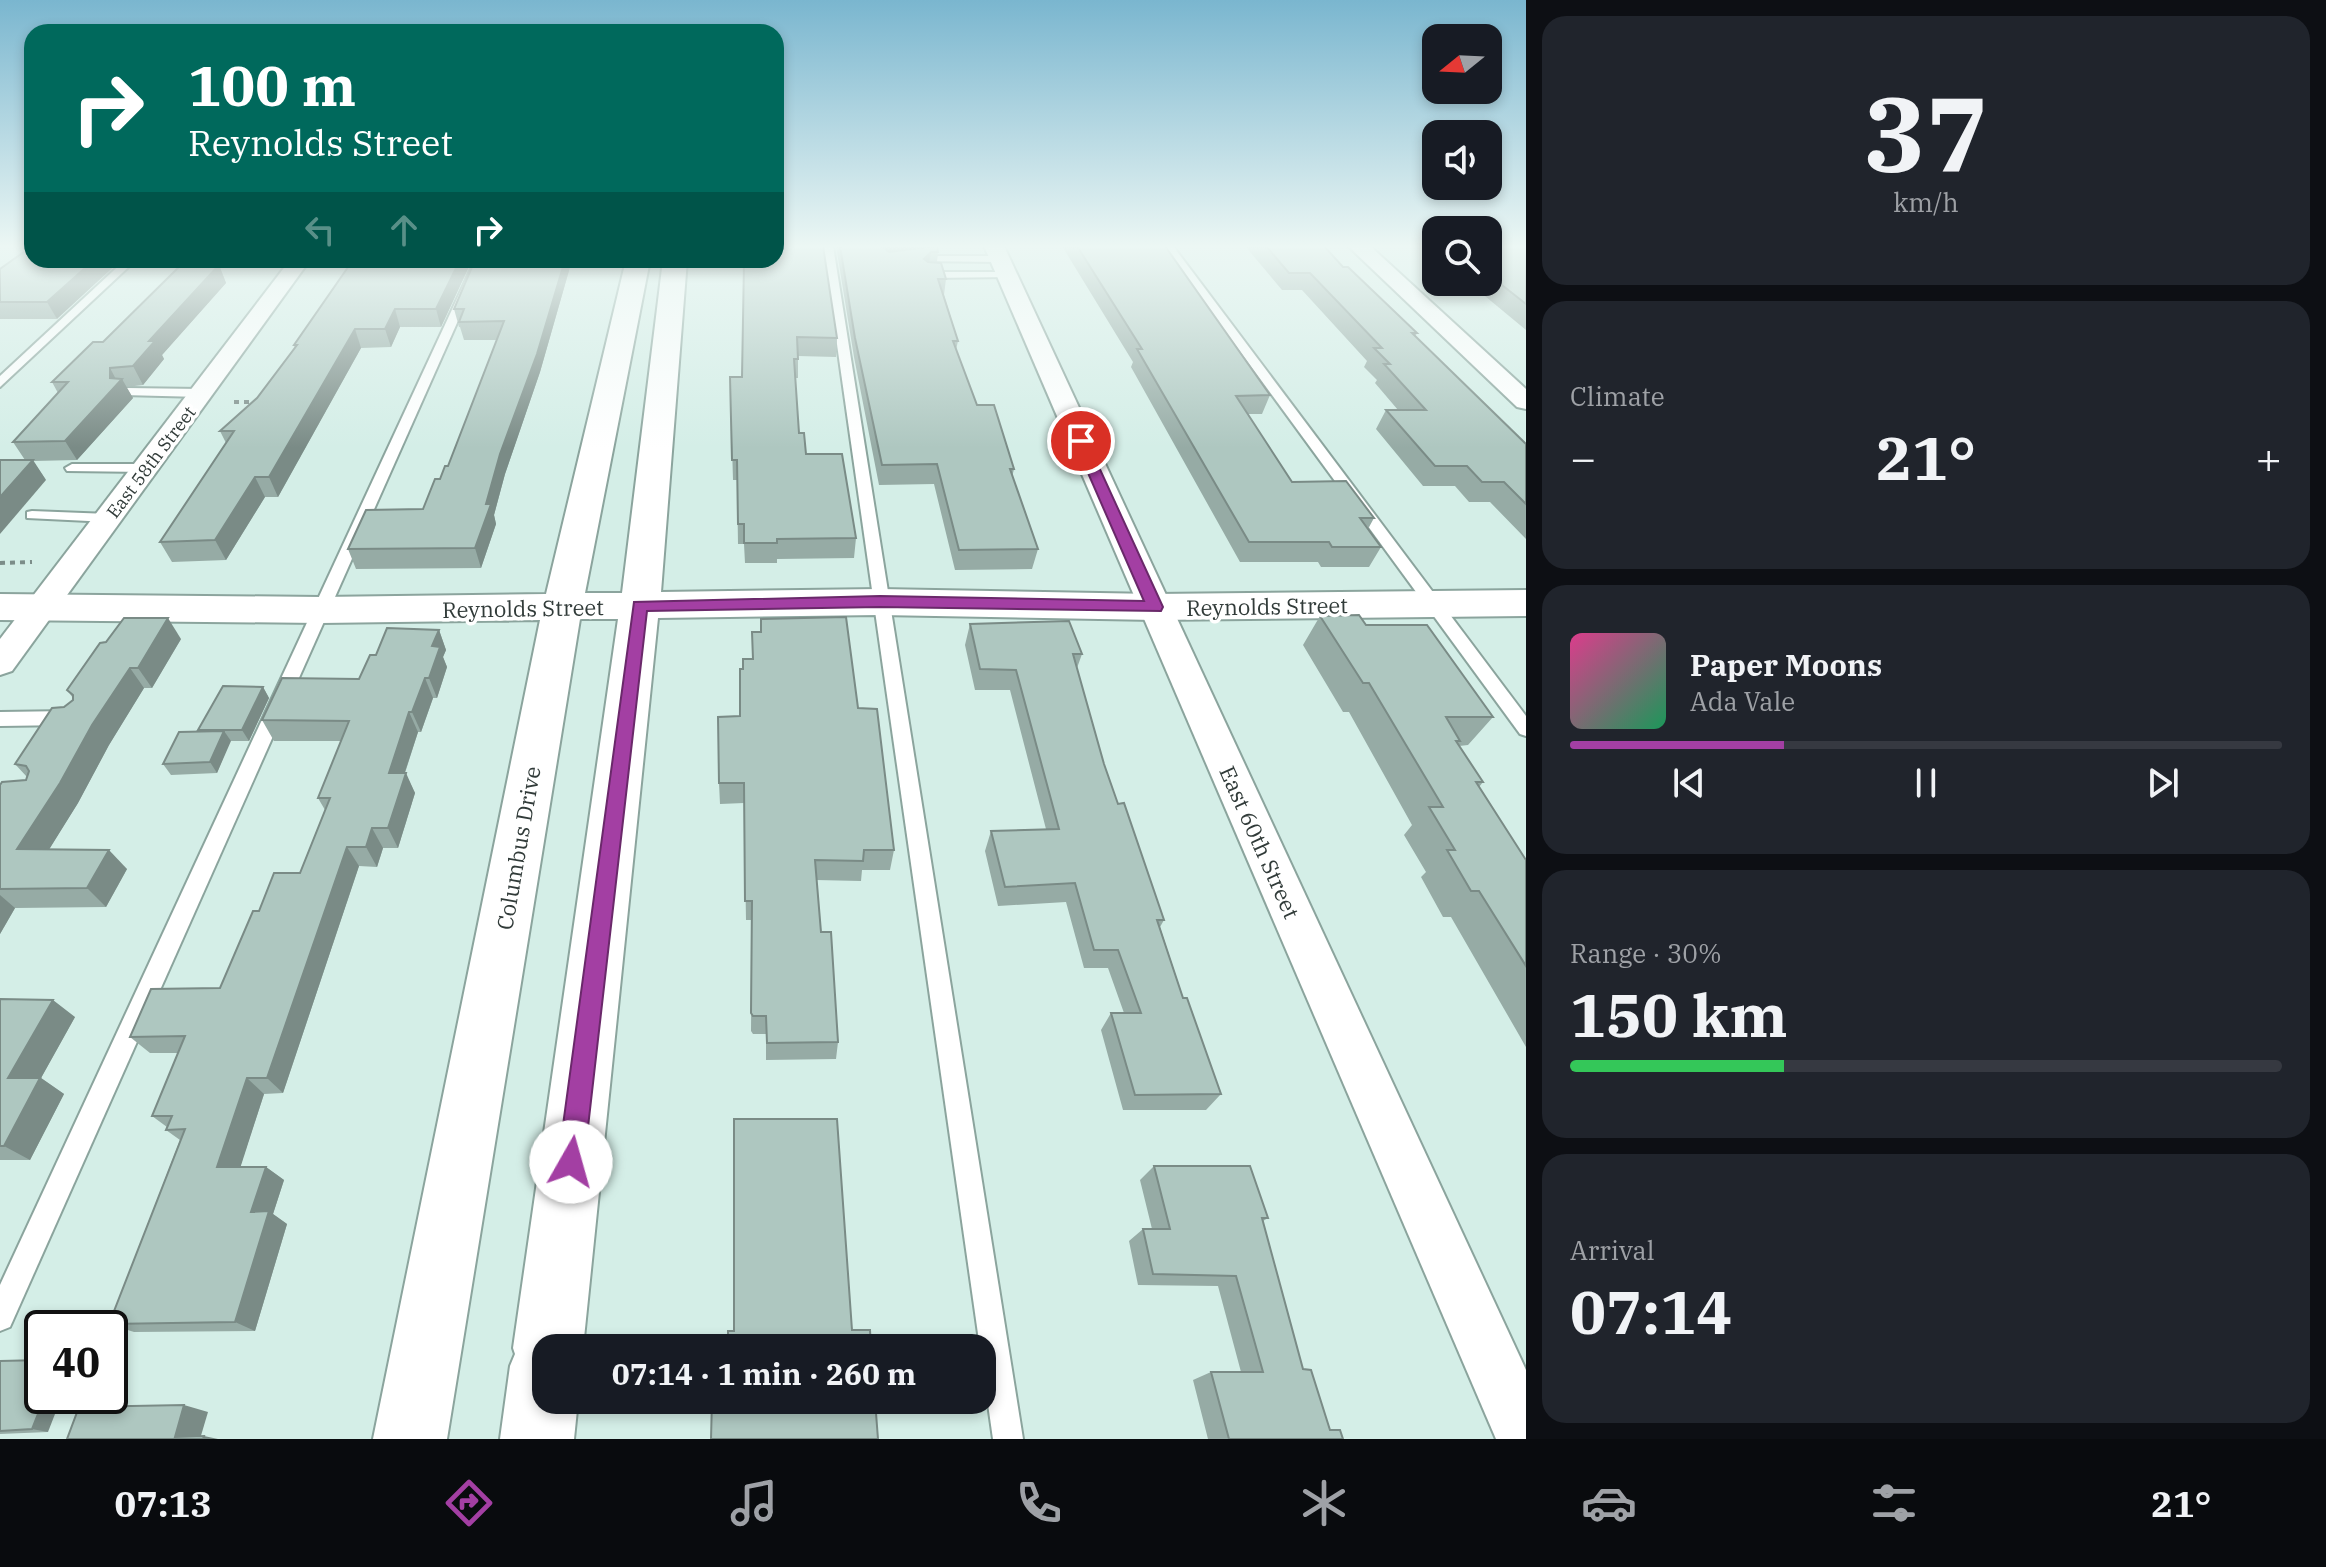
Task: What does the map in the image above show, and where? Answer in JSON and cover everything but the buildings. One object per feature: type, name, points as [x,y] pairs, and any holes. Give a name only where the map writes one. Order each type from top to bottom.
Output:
[{"type":"street","name":"East 58th Street","points":[[0,663],[260,313]]},
{"type":"street","name":"Columbus Drive","points":[[410,1439],[562,608],[626,313]]},
{"type":"street","points":[[550,1334],[640,605],[670,313]]},
{"type":"street","name":"East 60th Street","points":[[1024,313],[1526,1438]]},
{"type":"street","points":[[1430,313],[1526,402]]},
{"type":"street","name":"Reynolds Street","points":[[0,607],[321,610],[880,602],[1155,607],[1526,603]]},
{"type":"street","points":[[537,1439],[540,1414]]},
{"type":"lane","points":[[0,383],[74,313]]},
{"type":"lane","points":[[0,1317],[456,313]]},
{"type":"lane","points":[[838,313],[1008,1439]]},
{"type":"lane","points":[[1218,313],[1526,729]]},
{"type":"lane","points":[[127,392],[201,393]]},
{"type":"lane","points":[[72,468],[146,468]]},
{"type":"lane","points":[[32,515],[109,518]]},
{"type":"lane","points":[[0,719],[79,718]]},
{"type":"route","points":[[571,1162],[640,605],[880,602],[1155,607],[1081,441]]}]
